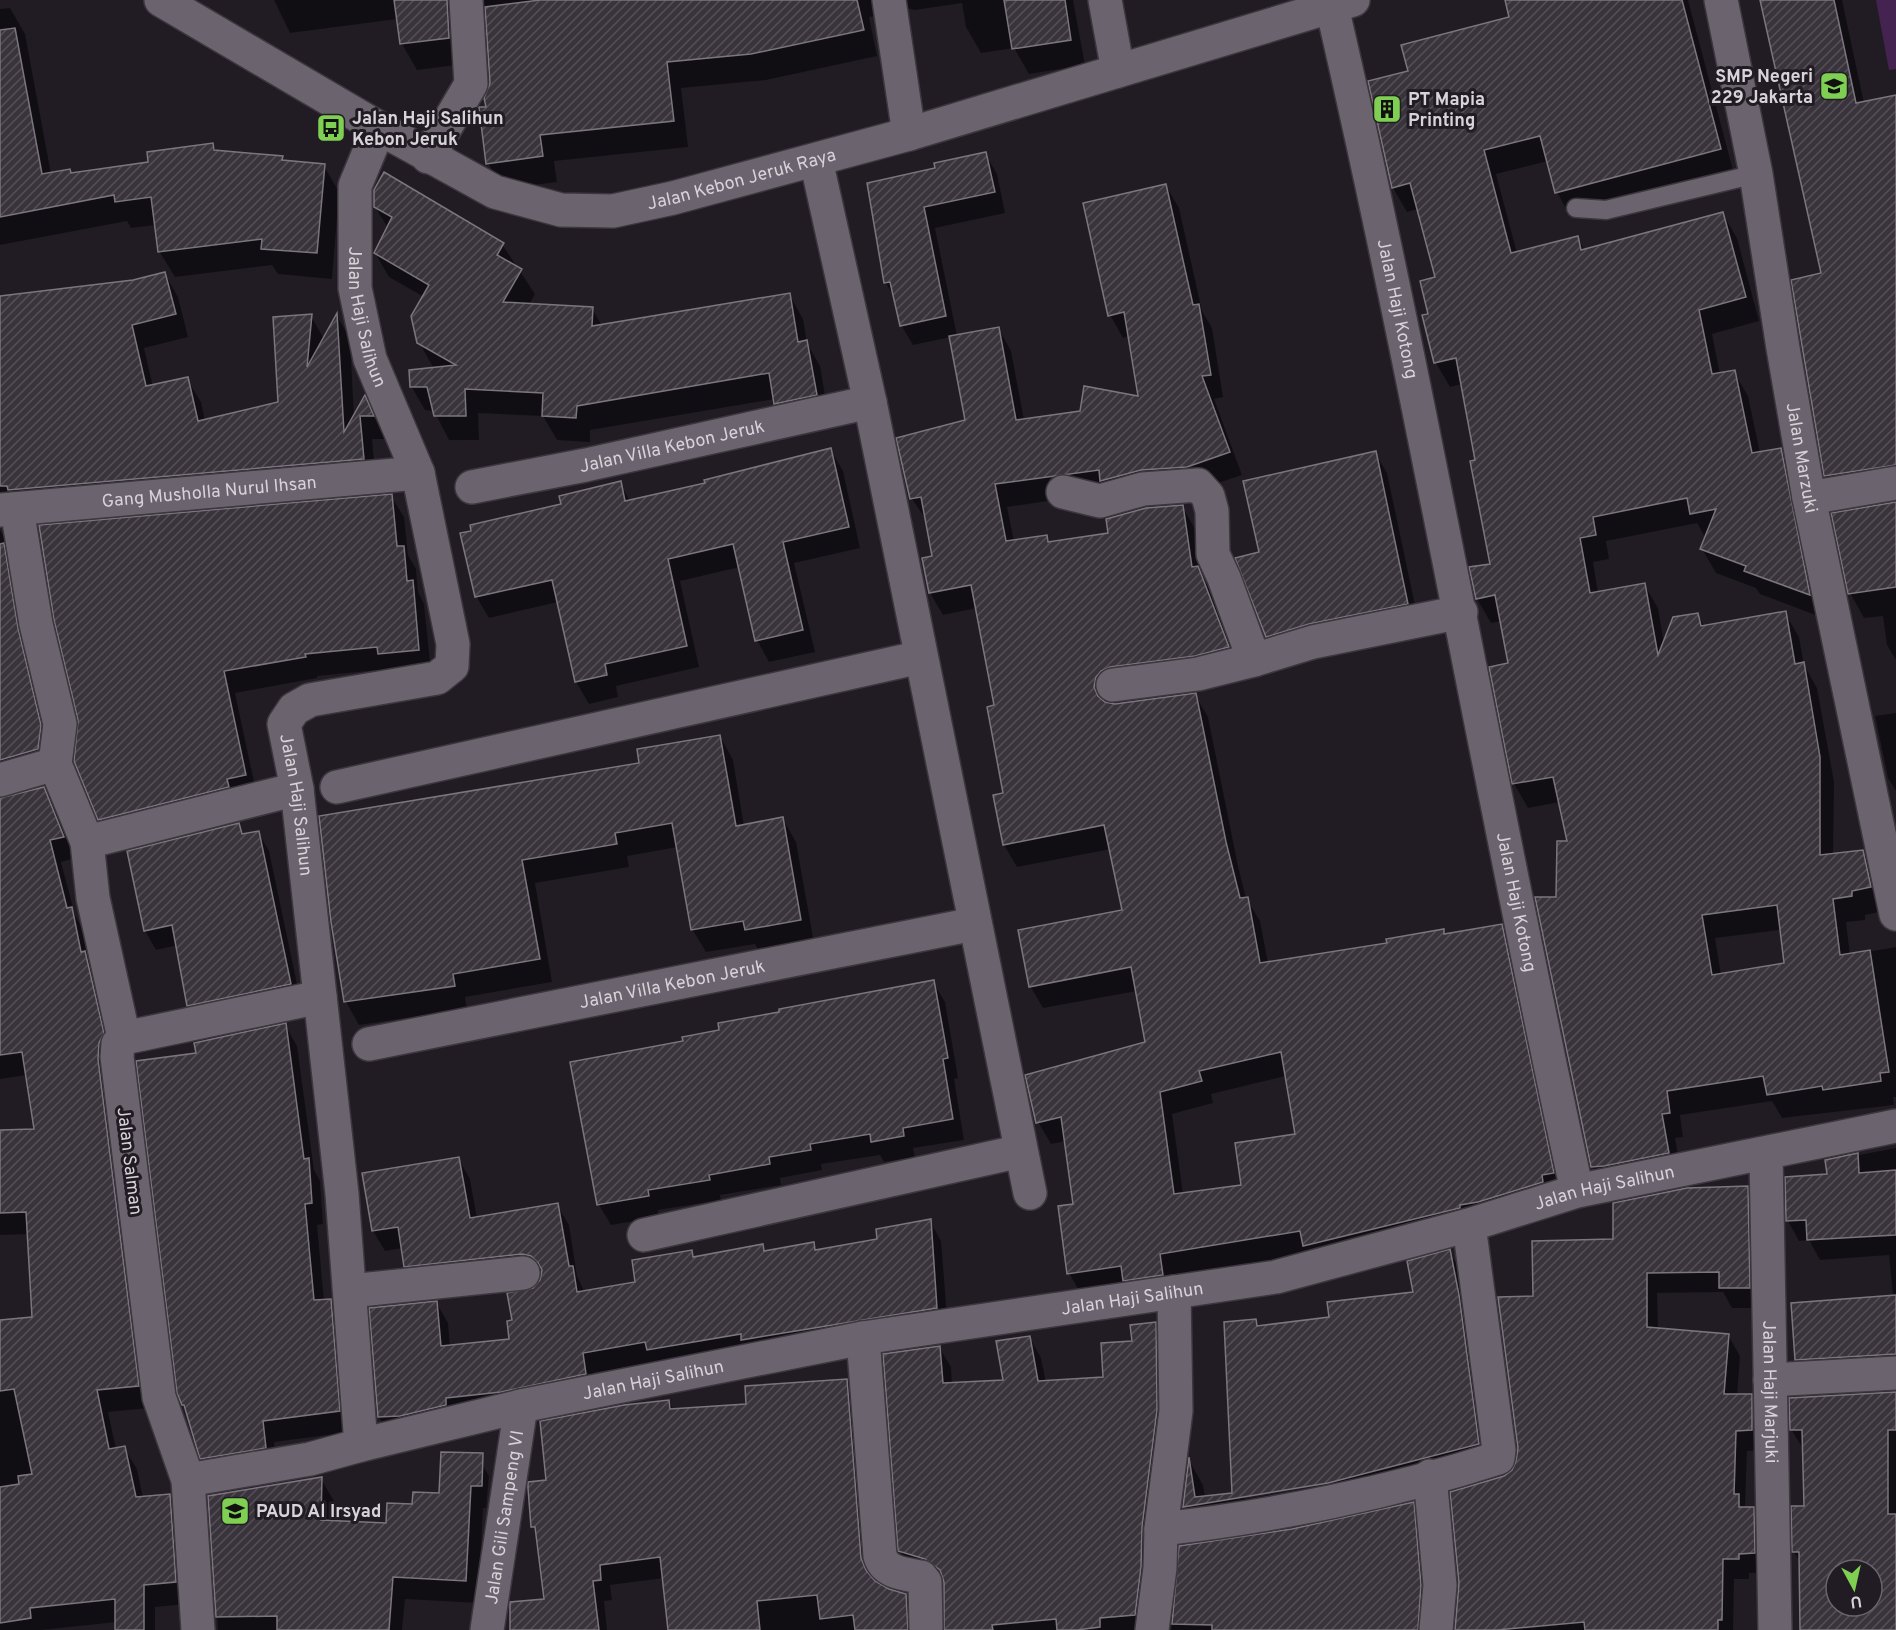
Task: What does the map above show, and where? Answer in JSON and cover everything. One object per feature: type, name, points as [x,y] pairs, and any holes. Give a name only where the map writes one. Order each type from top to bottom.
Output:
[{"type":"street","points":[[428,157],[471,84],[466,0]]},
{"type":"street","points":[[889,0],[909,134]]},
{"type":"street","points":[[1105,0],[1118,71]]},
{"type":"street","name":"Jalan Marzuki","points":[[1721,0],[1756,174],[1809,498],[1896,914]]},
{"type":"street","name":"Jalan Kebon Jeruk Raya","points":[[166,1],[428,157],[495,192],[561,210],[614,211],[909,134],[1343,3]]},
{"type":"street","name":"Jalan Haji Kotong","points":[[1343,3],[1461,612],[1505,854],[1577,1191]]},
{"type":"street","name":"Jalan Haji Salihun","points":[[361,1445],[350,1291],[320,997],[297,789],[284,724],[294,709],[310,700],[437,678],[452,666],[453,644],[418,473],[370,359],[355,288],[355,186],[379,128]]},
{"type":"street","points":[[816,160],[870,402],[1030,1193]]},
{"type":"street","name":"Jalan Villa Kebon Jeruk","points":[[472,488],[597,463],[870,402]]},
{"type":"street","name":"Gang Musholla Nurul Ihsan","points":[[8,510],[418,473]]},
{"type":"street","points":[[1809,498],[1896,483]]},
{"type":"street","points":[[1063,492],[1100,501],[1143,489],[1198,485],[1208,496],[1212,511],[1213,554],[1254,660]]},
{"type":"street","points":[[8,510],[60,724],[55,764],[87,842],[93,898],[124,1038],[320,997]]},
{"type":"street","points":[[1113,684],[1198,674],[1313,642],[1461,612]]},
{"type":"street","points":[[337,788],[921,657]]},
{"type":"street","points":[[0,780],[55,764]]},
{"type":"street","points":[[87,842],[297,789]]},
{"type":"street","name":"Jalan Villa Kebon Jeruk","points":[[369,1044],[975,924]]},
{"type":"street","name":"Jalan Salman","points":[[124,1038],[118,1044],[117,1057],[159,1397],[188,1480]]},
{"type":"street","name":"Jalan Haji Salihun","points":[[188,1480],[310,1459],[520,1406],[863,1338],[1276,1277],[1469,1225],[1577,1191],[1896,1126]]},
{"type":"street","points":[[644,1234],[1021,1151]]},
{"type":"street","name":"Jalan Haji Marjuki","points":[[1766,1154],[1775,1630]]},
{"type":"street","points":[[1161,1529],[1242,1520],[1498,1458],[1500,1450],[1469,1225]]},
{"type":"street","points":[[350,1291],[523,1273]]},
{"type":"street","points":[[1152,1630],[1160,1568],[1161,1529],[1176,1411],[1174,1292]]},
{"type":"street","points":[[863,1338],[880,1556],[882,1564],[889,1569],[921,1577],[925,1582],[926,1628]]},
{"type":"street","points":[[1770,1380],[1896,1373]]},
{"type":"street","name":"Jalan Gili Sampeng VI","points":[[487,1630],[520,1406]]},
{"type":"street","points":[[1430,1476],[1440,1585],[1436,1630]]},
{"type":"street","points":[[188,1480],[198,1630]]},
{"type":"lane","points":[[1576,208],[1606,210],[1756,174]]},
{"type":"shaded area","points":[[1876,0],[1896,0],[1896,69],[1889,70]]},
{"type":"building","points":[[394,0],[447,0],[449,38],[400,44]]},
{"type":"building","points":[[540,0],[857,0],[864,30],[751,54],[667,62],[674,121],[540,135],[543,156],[486,164],[479,107],[486,107],[484,98],[490,83],[485,7]]},
{"type":"building","points":[[1004,0],[1065,0],[1071,40],[1012,49]]},
{"type":"building","points":[[1505,0],[1682,0],[1721,149],[1555,193],[1540,136],[1484,150],[1511,253],[1578,236],[1581,250],[1723,212],[1746,297],[1699,310],[1712,374],[1735,370],[1752,453],[1781,448],[1810,595],[1744,571],[1746,566],[1700,549],[1716,509],[1690,514],[1687,498],[1593,517],[1596,535],[1580,538],[1590,593],[1645,583],[1658,655],[1673,617],[1698,613],[1701,626],[1786,611],[1795,664],[1804,662],[1820,757],[1820,855],[1863,850],[1871,887],[1852,891],[1852,896],[1833,899],[1840,955],[1870,950],[1889,1072],[1880,1073],[1881,1081],[1823,1090],[1822,1086],[1767,1095],[1763,1076],[1667,1091],[1670,1113],[1662,1114],[1669,1153],[1604,1166],[1591,1167],[1535,897],[1556,897],[1557,841],[1567,841],[1553,777],[1512,784],[1489,667],[1508,663],[1495,595],[1476,599],[1469,567],[1490,564],[1470,461],[1475,460],[1456,358],[1434,363],[1422,315],[1428,314],[1420,281],[1435,277],[1410,183],[1392,188],[1368,81],[1408,71],[1401,45],[1509,17]],"holes":[[[1777,905],[1784,963],[1712,975],[1702,915]]]},
{"type":"building","points":[[1760,0],[1834,0],[1856,103],[1896,95],[1896,465],[1824,476],[1791,280],[1821,273]]},
{"type":"building","points":[[15,28],[42,174],[70,169],[71,173],[148,162],[147,152],[213,143],[214,150],[283,156],[282,160],[325,164],[317,253],[261,249],[262,239],[158,252],[151,197],[115,202],[114,195],[0,217],[0,30]]},
{"type":"building","points":[[986,152],[995,192],[924,207],[946,316],[900,326],[890,282],[884,283],[867,183],[935,168],[934,163]]},
{"type":"building","points":[[384,172],[504,243],[497,255],[522,269],[503,302],[593,307],[592,326],[790,293],[798,342],[807,340],[817,395],[774,404],[769,373],[577,406],[576,418],[542,416],[543,393],[465,389],[466,416],[434,416],[427,387],[410,387],[409,370],[456,365],[417,343],[411,316],[429,285],[374,253],[392,217],[374,207],[374,190]]},
{"type":"building","points":[[1166,184],[1193,305],[1199,304],[1211,375],[1202,376],[1230,452],[1187,467],[1141,470],[1100,481],[1099,470],[995,484],[1006,541],[1047,535],[1048,542],[1108,533],[1106,519],[1146,508],[1183,505],[1192,567],[1198,566],[1229,647],[1195,656],[1110,667],[1101,671],[1096,677],[1094,687],[1098,696],[1105,702],[1115,704],[1196,693],[1226,842],[1240,898],[1248,897],[1260,963],[1387,943],[1386,939],[1444,929],[1444,934],[1502,924],[1554,1173],[1542,1175],[1543,1182],[1478,1202],[1460,1205],[1460,1208],[1303,1246],[1300,1231],[1160,1254],[1163,1275],[1123,1281],[1121,1266],[1067,1274],[1058,1206],[1073,1204],[1061,1117],[1036,1123],[1025,1075],[1145,1042],[1131,967],[1029,987],[1018,930],[1122,910],[1104,825],[1003,845],[993,795],[1003,793],[987,707],[994,705],[971,585],[929,593],[922,558],[932,556],[921,497],[910,499],[896,438],[965,420],[949,336],[999,327],[1016,420],[1080,411],[1084,386],[1138,396],[1124,312],[1108,316],[1083,203]],"holes":[[[1281,1052],[1295,1134],[1235,1143],[1241,1185],[1174,1194],[1160,1092],[1202,1081],[1199,1071]]]},
{"type":"building","points":[[165,272],[176,314],[132,325],[146,386],[188,377],[198,421],[278,402],[273,317],[312,314],[307,367],[337,313],[344,432],[365,395],[374,416],[360,416],[364,459],[8,490],[7,486],[0,486],[0,296],[133,280]]},
{"type":"building","points":[[831,448],[849,527],[783,542],[803,630],[755,641],[733,544],[668,559],[687,646],[605,664],[607,675],[575,682],[552,580],[475,597],[460,533],[471,531],[470,525],[561,504],[559,496],[621,481],[625,501],[705,483],[704,480]]},
{"type":"building","points":[[1376,451],[1408,604],[1309,624],[1266,637],[1235,558],[1259,552],[1243,481]]},
{"type":"building","points":[[392,494],[397,546],[404,546],[407,581],[413,580],[419,650],[378,654],[377,647],[305,654],[306,657],[224,671],[246,775],[227,779],[229,787],[98,820],[74,761],[78,720],[54,620],[39,525]]},
{"type":"building","points":[[1896,502],[1896,587],[1848,594],[1831,513]]},
{"type":"building","points":[[4,543],[18,628],[41,725],[38,749],[0,760],[0,544]]},
{"type":"building","points":[[720,735],[736,826],[783,817],[801,920],[745,930],[743,921],[691,930],[672,823],[615,833],[617,844],[522,860],[540,959],[453,974],[455,986],[344,1002],[331,922],[319,816],[639,763],[637,749]]},
{"type":"building","points":[[44,787],[64,837],[50,840],[67,908],[72,907],[81,952],[85,951],[104,1033],[99,1043],[98,1059],[139,1386],[97,1390],[109,1449],[125,1446],[136,1497],[170,1494],[176,1582],[144,1585],[144,1630],[115,1630],[115,1599],[30,1608],[31,1618],[0,1623],[0,1487],[19,1484],[18,1476],[32,1474],[14,1389],[0,1391],[0,1320],[32,1317],[26,1212],[0,1213],[0,1130],[34,1129],[22,1052],[0,1055],[0,798]]},
{"type":"building","points":[[239,823],[242,834],[259,831],[291,984],[187,1006],[172,925],[144,931],[127,851]]},
{"type":"building","points":[[934,980],[948,1058],[943,1059],[953,1119],[903,1128],[904,1136],[871,1142],[870,1134],[810,1144],[811,1150],[769,1157],[770,1164],[709,1175],[710,1180],[648,1190],[649,1196],[597,1205],[570,1062],[683,1041],[682,1037],[719,1030],[718,1023],[779,1012],[779,1009]]},
{"type":"building","points":[[286,1023],[304,1159],[309,1158],[312,1203],[305,1204],[314,1300],[331,1299],[340,1411],[263,1421],[266,1448],[200,1459],[184,1405],[177,1393],[136,1061],[196,1053],[194,1043]]},
{"type":"building","points":[[1858,1153],[1859,1173],[1896,1170],[1896,1235],[1807,1240],[1806,1220],[1786,1221],[1785,1177],[1827,1174],[1825,1160]]},
{"type":"building","points":[[459,1157],[470,1218],[558,1203],[569,1266],[573,1266],[577,1292],[635,1282],[632,1260],[692,1250],[693,1257],[763,1244],[764,1251],[814,1242],[815,1250],[877,1239],[876,1229],[931,1219],[937,1308],[741,1340],[741,1334],[647,1350],[645,1342],[583,1353],[586,1374],[501,1392],[446,1398],[446,1405],[400,1416],[378,1417],[369,1308],[437,1301],[441,1346],[509,1339],[507,1321],[512,1320],[507,1293],[533,1288],[540,1280],[542,1270],[538,1263],[531,1256],[522,1254],[404,1267],[398,1227],[372,1231],[362,1173]]},
{"type":"building","points":[[1748,1186],[1750,1288],[1719,1288],[1719,1272],[1647,1273],[1647,1327],[1729,1334],[1724,1394],[1752,1394],[1752,1430],[1736,1431],[1734,1494],[1739,1494],[1739,1507],[1754,1507],[1755,1553],[1739,1554],[1739,1559],[1723,1559],[1722,1620],[1718,1620],[1718,1630],[1585,1630],[1584,1622],[1497,1630],[1455,1630],[1459,1583],[1450,1492],[1504,1476],[1512,1470],[1516,1461],[1518,1448],[1498,1297],[1533,1296],[1532,1241],[1613,1239],[1613,1203],[1687,1188]]},
{"type":"building","points":[[1450,1249],[1459,1295],[1479,1444],[1328,1483],[1183,1507],[1189,1457],[1195,1497],[1232,1493],[1224,1322],[1256,1319],[1257,1326],[1329,1317],[1327,1302],[1413,1292],[1407,1261]]},
{"type":"building","points":[[1896,1295],[1896,1354],[1795,1360],[1791,1303]]},
{"type":"building","points":[[1156,1322],[1157,1410],[1142,1527],[1141,1567],[1135,1615],[1100,1618],[1100,1627],[1077,1630],[1057,1630],[1056,1619],[992,1625],[993,1630],[944,1630],[944,1582],[940,1570],[925,1559],[898,1551],[883,1354],[940,1346],[943,1383],[1003,1380],[996,1341],[1030,1336],[1038,1381],[1103,1377],[1101,1343],[1132,1341],[1130,1325]]},
{"type":"building","points":[[847,1379],[861,1558],[866,1570],[875,1581],[889,1589],[906,1594],[908,1630],[855,1630],[853,1615],[820,1619],[817,1595],[757,1601],[760,1630],[668,1630],[660,1557],[600,1565],[601,1580],[593,1581],[599,1630],[510,1630],[510,1602],[544,1599],[535,1527],[531,1527],[528,1488],[528,1482],[546,1480],[540,1421],[624,1405],[669,1400],[670,1409],[746,1404],[745,1386]]},
{"type":"building","points":[[1896,1392],[1896,1430],[1888,1430],[1888,1514],[1896,1514],[1896,1630],[1800,1630],[1799,1552],[1792,1552],[1791,1506],[1804,1506],[1802,1430],[1790,1430],[1789,1398]]},
{"type":"building","points":[[441,1452],[483,1453],[482,1486],[471,1486],[466,1581],[393,1577],[389,1630],[277,1630],[277,1616],[216,1617],[208,1496],[322,1477],[321,1520],[386,1523],[387,1503],[412,1504],[413,1492],[439,1493]]},
{"type":"building","points":[[1414,1502],[1421,1585],[1418,1630],[1212,1630],[1212,1625],[1172,1624],[1179,1546],[1292,1529]]},
{"type":"place","name":"SMP Negeri 229 Jakarta","points":[[1834,86]]},
{"type":"place","name":"PT Mapia Printing","points":[[1387,109]]},
{"type":"place","name":"Jalan Haji Salihun Kebon Jeruk","points":[[331,128]]},
{"type":"place","name":"PAUD Al Irsyad","points":[[235,1511]]}]
